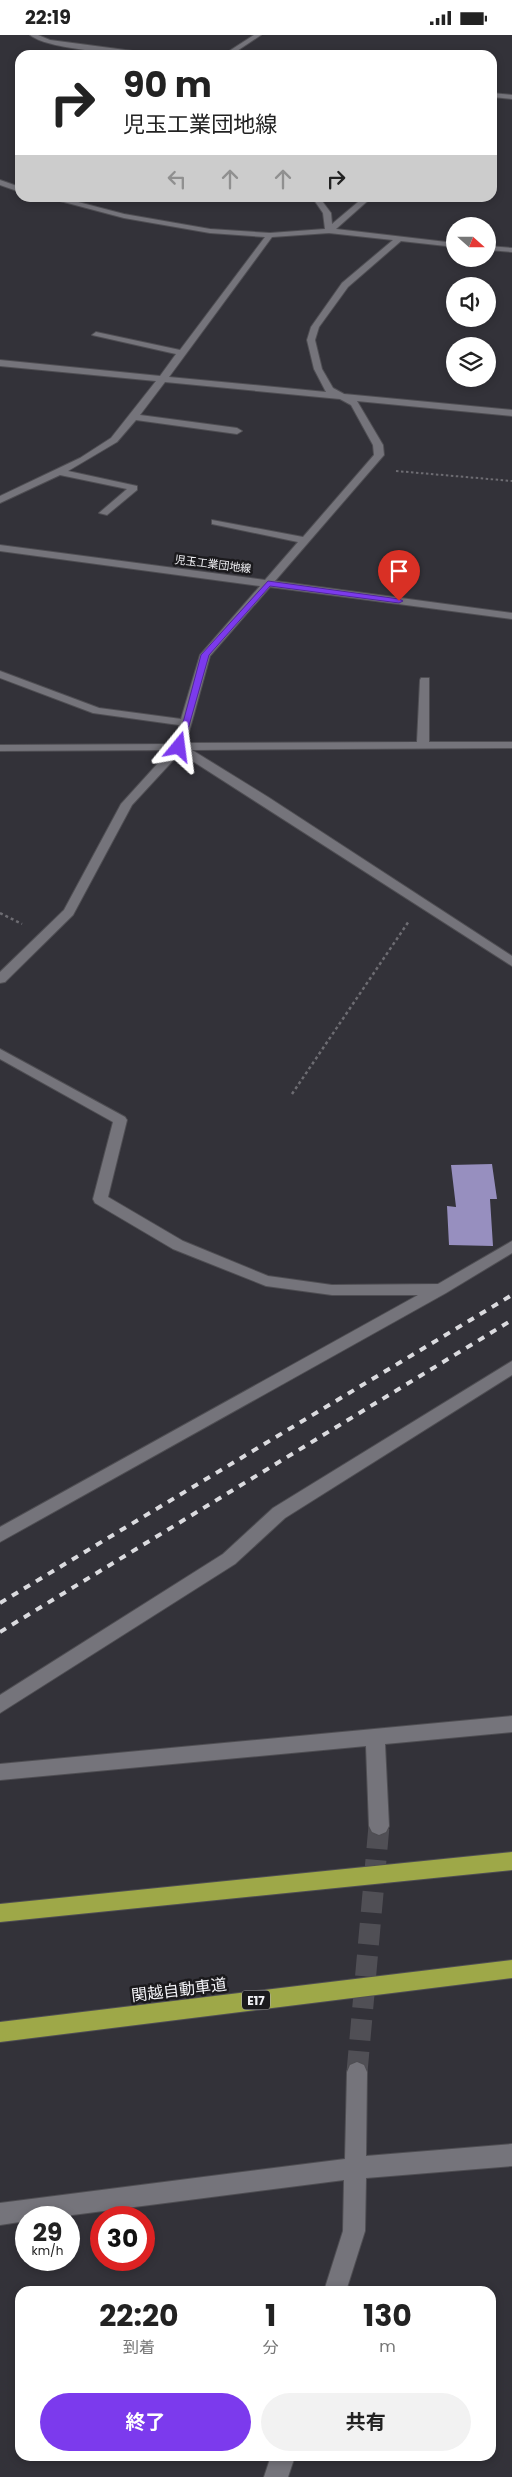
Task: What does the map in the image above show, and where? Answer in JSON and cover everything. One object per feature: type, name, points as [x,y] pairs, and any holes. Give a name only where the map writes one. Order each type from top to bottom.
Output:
[{"type":"highway","points":[[0,1913],[512,1861]]},
{"type":"highway","name":"関越自動車道","points":[[0,2033],[512,1969]]},
{"type":"street","points":[[33,35],[52,42],[118,50]]},
{"type":"street","points":[[234,50],[258,35]]},
{"type":"street","points":[[52,42],[70,37]]},
{"type":"street","points":[[52,42],[56,50]]},
{"type":"street","points":[[497,96],[512,97]]},
{"type":"street","points":[[0,182],[15,189]]},
{"type":"street","points":[[70,202],[152,221],[210,231],[270,235],[329,231],[446,244]]},
{"type":"street","points":[[318,202],[326,213],[329,231]]},
{"type":"street","points":[[329,231],[363,202]]},
{"type":"street","points":[[0,500],[60,472],[114,440],[134,417],[270,235]]},
{"type":"street","points":[[0,979],[69,912],[127,804],[179,747],[205,655],[379,455],[378,445],[355,403],[329,390],[318,369],[311,340],[314,327],[345,285],[398,240]]},
{"type":"street","points":[[496,249],[512,250]]},
{"type":"street","points":[[96,335],[182,353]]},
{"type":"street","points":[[0,363],[512,413]]},
{"type":"street","points":[[134,417],[237,431]]},
{"type":"street","points":[[60,472],[134,488],[104,513]]},
{"type":"street","points":[[216,522],[305,540]]},
{"type":"street","name":"児玉工業団地線","points":[[0,548],[512,616]]},
{"type":"street","points":[[0,674],[97,711],[186,723]]},
{"type":"street","points":[[423,747],[425,680]]},
{"type":"street","points":[[0,748],[512,745]]},
{"type":"street","points":[[179,747],[247,787],[420,904],[512,962]]},
{"type":"street","points":[[0,1053],[120,1120],[100,1199],[178,1245],[266,1281],[332,1290],[441,1289]]},
{"type":"street","points":[[0,1535],[441,1289],[512,1246]]},
{"type":"street","points":[[0,1705],[230,1559],[279,1513],[512,1367]]},
{"type":"street","points":[[0,1772],[512,1724]]},
{"type":"street","points":[[375,1736],[379,1826]]},
{"type":"street","points":[[337,2286],[354,2231],[358,2072]]},
{"type":"street","points":[[0,2214],[356,2167],[512,2155]]},
{"type":"street","points":[[276,2477],[281,2461]]},
{"type":"path","points":[[368,469],[512,481]]},
{"type":"path","points":[[292,1094],[420,904]]},
{"type":"building","points":[[492,1164],[497,1199],[490,1199],[493,1246],[449,1245],[447,1206],[456,1207],[451,1165]]},
{"type":"tunnel","points":[[357,2072],[379,1826]]},
{"type":"railway","points":[[0,1603],[512,1295]]},
{"type":"railway","points":[[0,1632],[512,1320]]},
{"type":"route","points":[[179,747],[205,655],[268,583],[399,601]]}]
